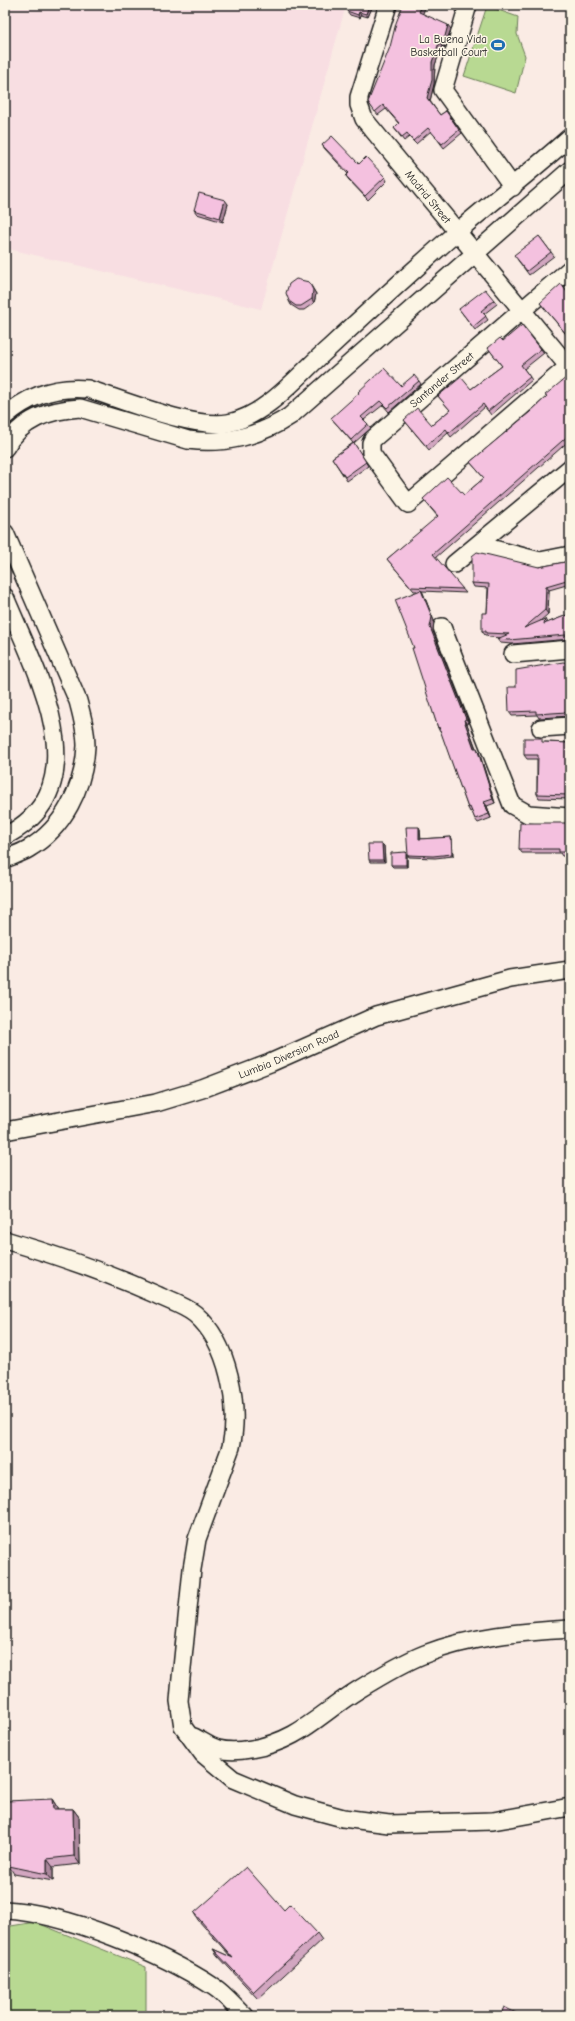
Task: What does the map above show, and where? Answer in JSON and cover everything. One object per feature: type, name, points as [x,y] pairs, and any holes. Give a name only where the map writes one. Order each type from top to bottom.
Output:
[{"type":"street","name":"Madrid Street","points":[[388,5],[359,97],[360,112],[368,124],[457,232],[569,365]]},
{"type":"street","points":[[468,5],[443,90],[513,187]]},
{"type":"street","points":[[5,416],[14,408],[37,394],[74,387],[88,389],[187,420],[210,423],[226,423],[241,420],[277,396],[457,232],[513,187],[570,137]]},
{"type":"street","points":[[5,448],[19,428],[32,419],[63,409],[80,408],[188,440],[206,443],[255,434],[274,427],[290,416],[570,170]]},
{"type":"street","name":"Santander Street","points":[[569,365],[408,504],[374,458],[370,448],[371,443],[570,270]]},
{"type":"street","points":[[319,357],[336,374]]},
{"type":"street","points":[[454,564],[570,468]]},
{"type":"street","points":[[5,533],[78,701],[85,727],[86,747],[81,774],[72,805],[52,829],[28,849],[5,859]]},
{"type":"street","points":[[478,545],[540,561],[570,555]]},
{"type":"street","points":[[5,597],[45,695],[54,725],[57,748],[52,783],[44,802],[33,816],[5,836]]},
{"type":"street","points":[[442,627],[512,805],[528,814],[570,817]]},
{"type":"street","points":[[513,654],[570,650]]},
{"type":"street","points":[[541,728],[570,726]]},
{"type":"street","name":"Lumbia Diversion Road","points":[[5,1131],[156,1103],[202,1089],[270,1063],[376,1016],[510,979],[570,970]]},
{"type":"street","points":[[5,1240],[93,1270],[180,1305],[195,1314],[207,1328],[226,1363],[234,1407],[234,1434],[231,1447],[197,1539],[192,1569],[179,1701],[181,1717],[187,1733],[203,1754],[233,1779],[295,1805],[343,1818],[389,1824],[493,1821],[570,1807]]},
{"type":"street","points":[[187,1733],[217,1749],[230,1751],[257,1748],[281,1742],[300,1732],[358,1690],[424,1655],[453,1644],[474,1639],[497,1635],[570,1629]]},
{"type":"street","points":[[5,1910],[47,1916],[115,1937],[215,1987],[245,2016]]},
{"type":"shaded area","points":[[5,5],[346,5],[261,309],[5,248]]},
{"type":"green space","name":"La Buena Vida Basketball Court","points":[[487,6],[518,17],[517,34],[525,56],[516,93],[464,76]]},
{"type":"green space","points":[[35,1922],[146,1967],[146,2016],[5,2016],[5,1927]]},
{"type":"building","points":[[345,5],[369,5],[366,14],[359,12],[358,15],[347,11],[348,8],[345,7]]},
{"type":"building","points":[[403,5],[422,5],[419,12],[448,25],[444,40],[442,44],[439,43],[432,62],[432,80],[427,98],[440,115],[446,111],[459,130],[442,144],[428,128],[413,141],[407,133],[402,137],[394,128],[399,123],[383,105],[375,112],[368,102],[390,47],[396,23]]},
{"type":"building","points":[[332,136],[359,164],[366,157],[385,177],[365,196],[346,176],[349,173],[322,145]]},
{"type":"building","points":[[199,193],[225,200],[220,218],[194,210]]},
{"type":"building","points":[[539,236],[551,252],[527,271],[514,255]]},
{"type":"building","points":[[296,279],[309,282],[313,290],[312,299],[301,306],[296,306],[289,301],[286,293],[289,284]]},
{"type":"building","points":[[561,284],[570,296],[570,334],[568,336],[540,303]]},
{"type":"building","points":[[485,289],[494,300],[481,311],[486,316],[473,327],[459,309]]},
{"type":"building","points":[[522,325],[541,349],[521,365],[530,377],[488,411],[483,404],[449,433],[446,429],[426,446],[404,420],[417,408],[432,425],[450,410],[438,396],[461,377],[471,389],[502,366],[488,348],[500,338],[503,341]]},
{"type":"building","points":[[384,368],[401,386],[414,375],[419,381],[387,408],[380,401],[361,417],[368,424],[351,440],[331,418]]},
{"type":"building","points":[[567,377],[570,380],[570,434],[433,554],[463,589],[411,587],[387,559],[438,516],[423,499],[447,477],[464,495],[484,478],[470,462],[530,412],[547,396],[545,395]]},
{"type":"building","points":[[354,443],[366,462],[345,477],[332,458]]},
{"type":"building","points":[[477,552],[539,567],[570,561],[570,579],[546,586],[545,610],[524,628],[545,619],[544,624],[570,614],[570,637],[566,635],[509,640],[497,639],[509,634],[486,633],[486,631],[482,631],[482,613],[487,613],[489,584],[472,583],[472,556]]},
{"type":"building","points":[[421,590],[432,617],[430,627],[466,719],[464,720],[474,748],[477,748],[493,799],[484,802],[489,814],[475,819],[470,807],[468,808],[439,727],[438,728],[412,648],[414,648],[395,600]]},
{"type":"building","points":[[563,662],[570,663],[570,714],[567,712],[536,714],[536,711],[509,712],[508,687],[516,687],[516,670]]},
{"type":"building","points":[[524,738],[542,738],[542,742],[570,743],[570,795],[537,794],[538,755],[524,755]]},
{"type":"building","points":[[520,823],[570,823],[570,852],[559,852],[559,849],[519,849]]},
{"type":"building","points":[[406,827],[419,827],[419,839],[451,837],[452,854],[433,856],[408,855]]},
{"type":"building","points":[[368,844],[382,844],[383,860],[369,860]]},
{"type":"building","points":[[406,852],[406,865],[391,865],[391,853]]},
{"type":"building","points":[[52,1799],[53,1809],[73,1809],[74,1856],[47,1859],[47,1874],[9,1866],[7,1801]]},
{"type":"building","points":[[246,1867],[284,1910],[290,1904],[317,1933],[254,1992],[213,1949],[233,1958],[194,1913]]},
{"type":"building","points":[[504,2007],[522,2016],[500,2016]]},
{"type":"place","name":"La Buena Vida Basketball Court","points":[[498,45]]}]
